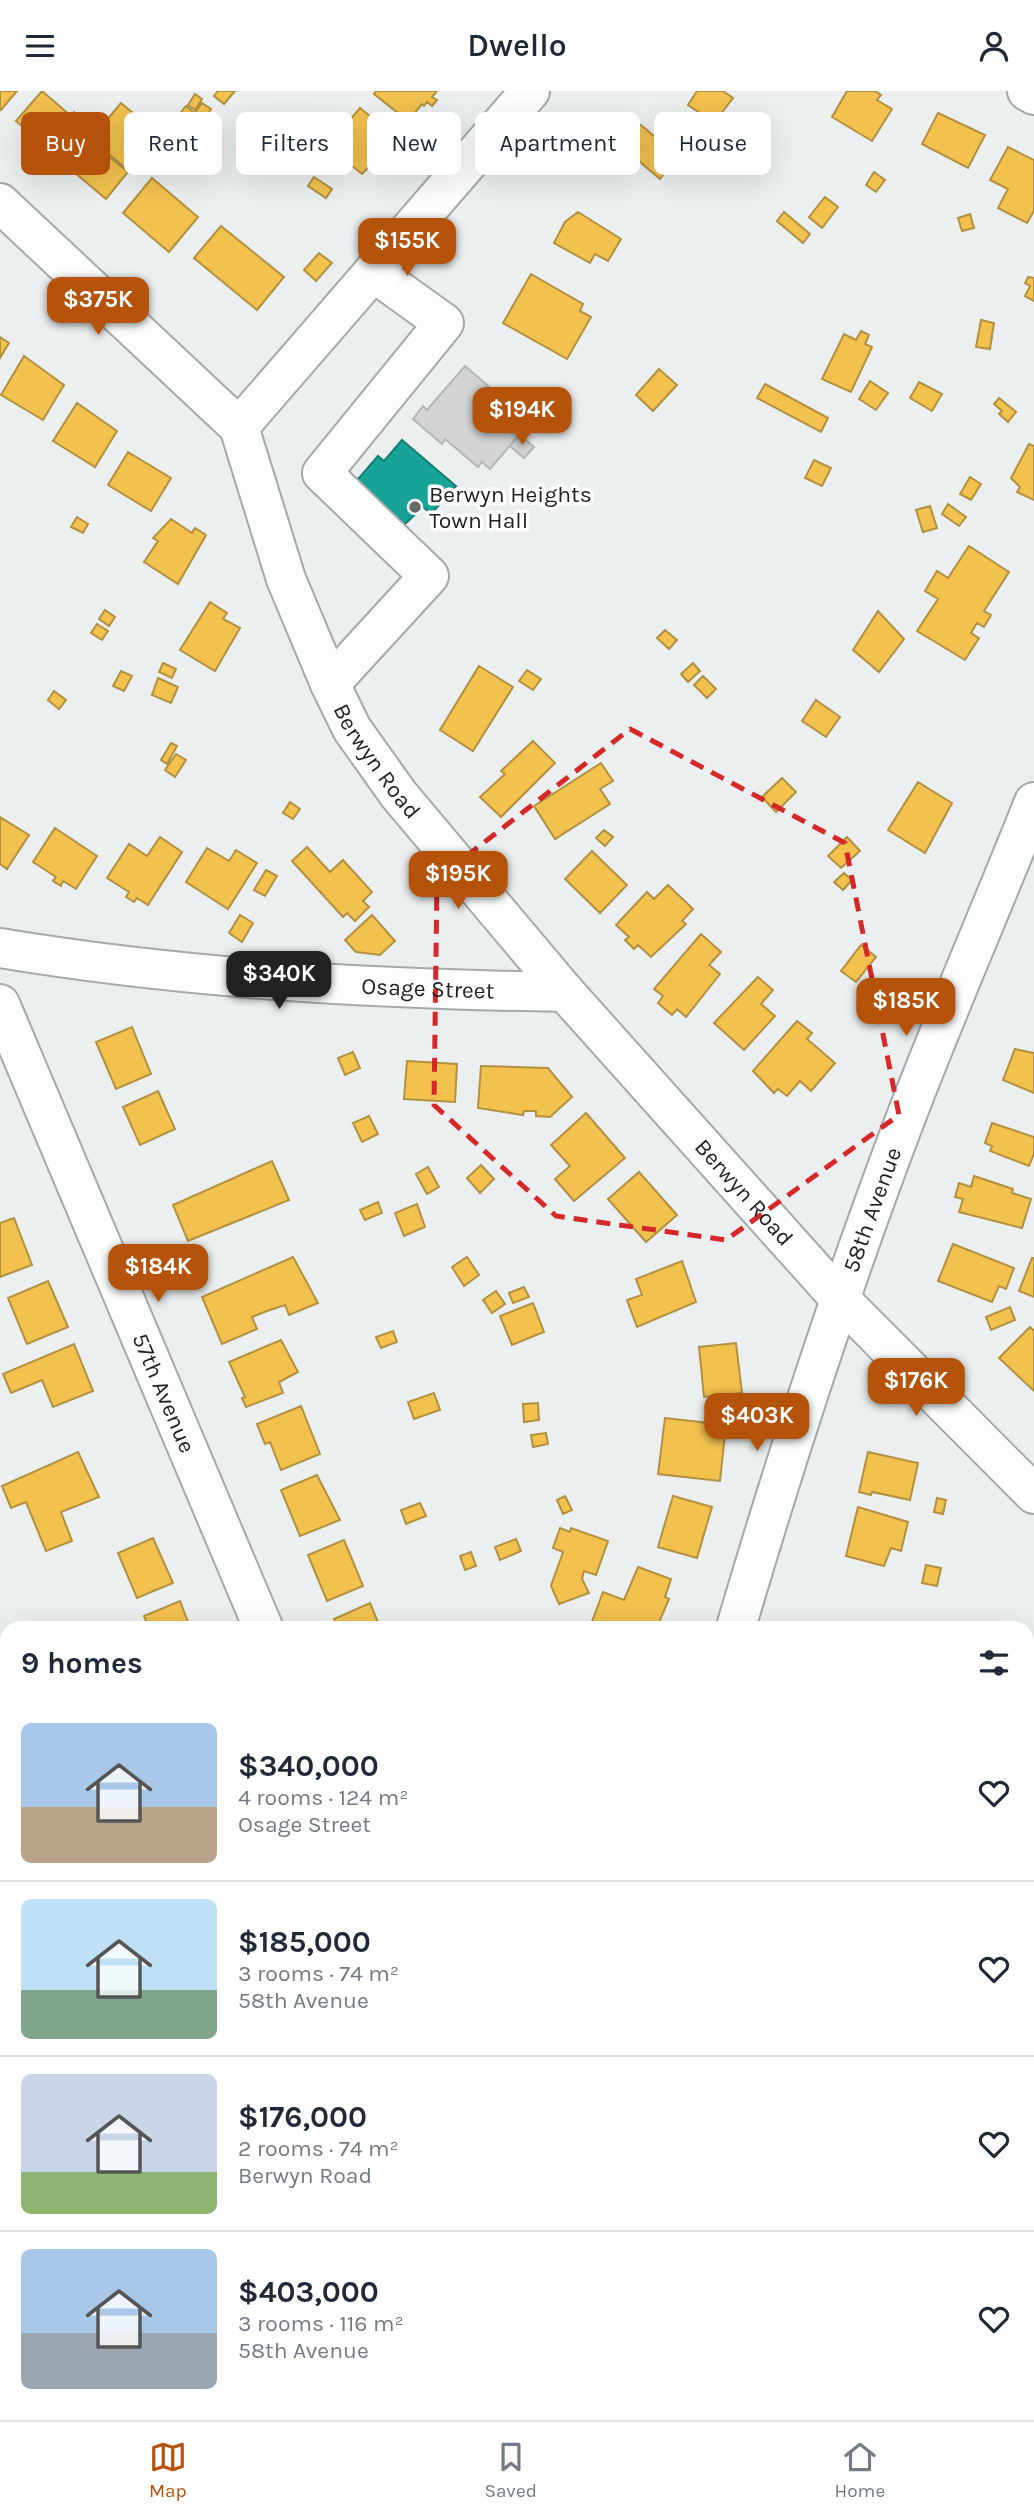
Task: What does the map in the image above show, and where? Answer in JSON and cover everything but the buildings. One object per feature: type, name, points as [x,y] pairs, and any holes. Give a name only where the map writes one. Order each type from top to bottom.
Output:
[{"type":"street","points":[[239,427],[530,91]]},
{"type":"street","points":[[1027,91],[1034,95]]},
{"type":"street","name":"Berwyn Road","points":[[0,203],[239,427],[286,579],[330,684],[374,763],[565,992],[840,1299],[1034,1494]]},
{"type":"street","points":[[330,684],[429,576],[322,473],[444,323],[373,272]]},
{"type":"street","name":"58th Avenue","points":[[738,1621],[801,1410],[840,1299],[903,1125],[1034,801]]},
{"type":"street","name":"Osage Street","points":[[0,948],[222,978],[437,990],[565,992]]},
{"type":"street","name":"57th Avenue","points":[[0,1004],[260,1621]]},
{"type":"highlighted area","points":[[630,729],[845,843],[899,1115],[726,1240],[556,1216],[434,1105],[437,879]]},
{"type":"place","name":"Berwyn Heights Town Hall","points":[[415,507]]}]
